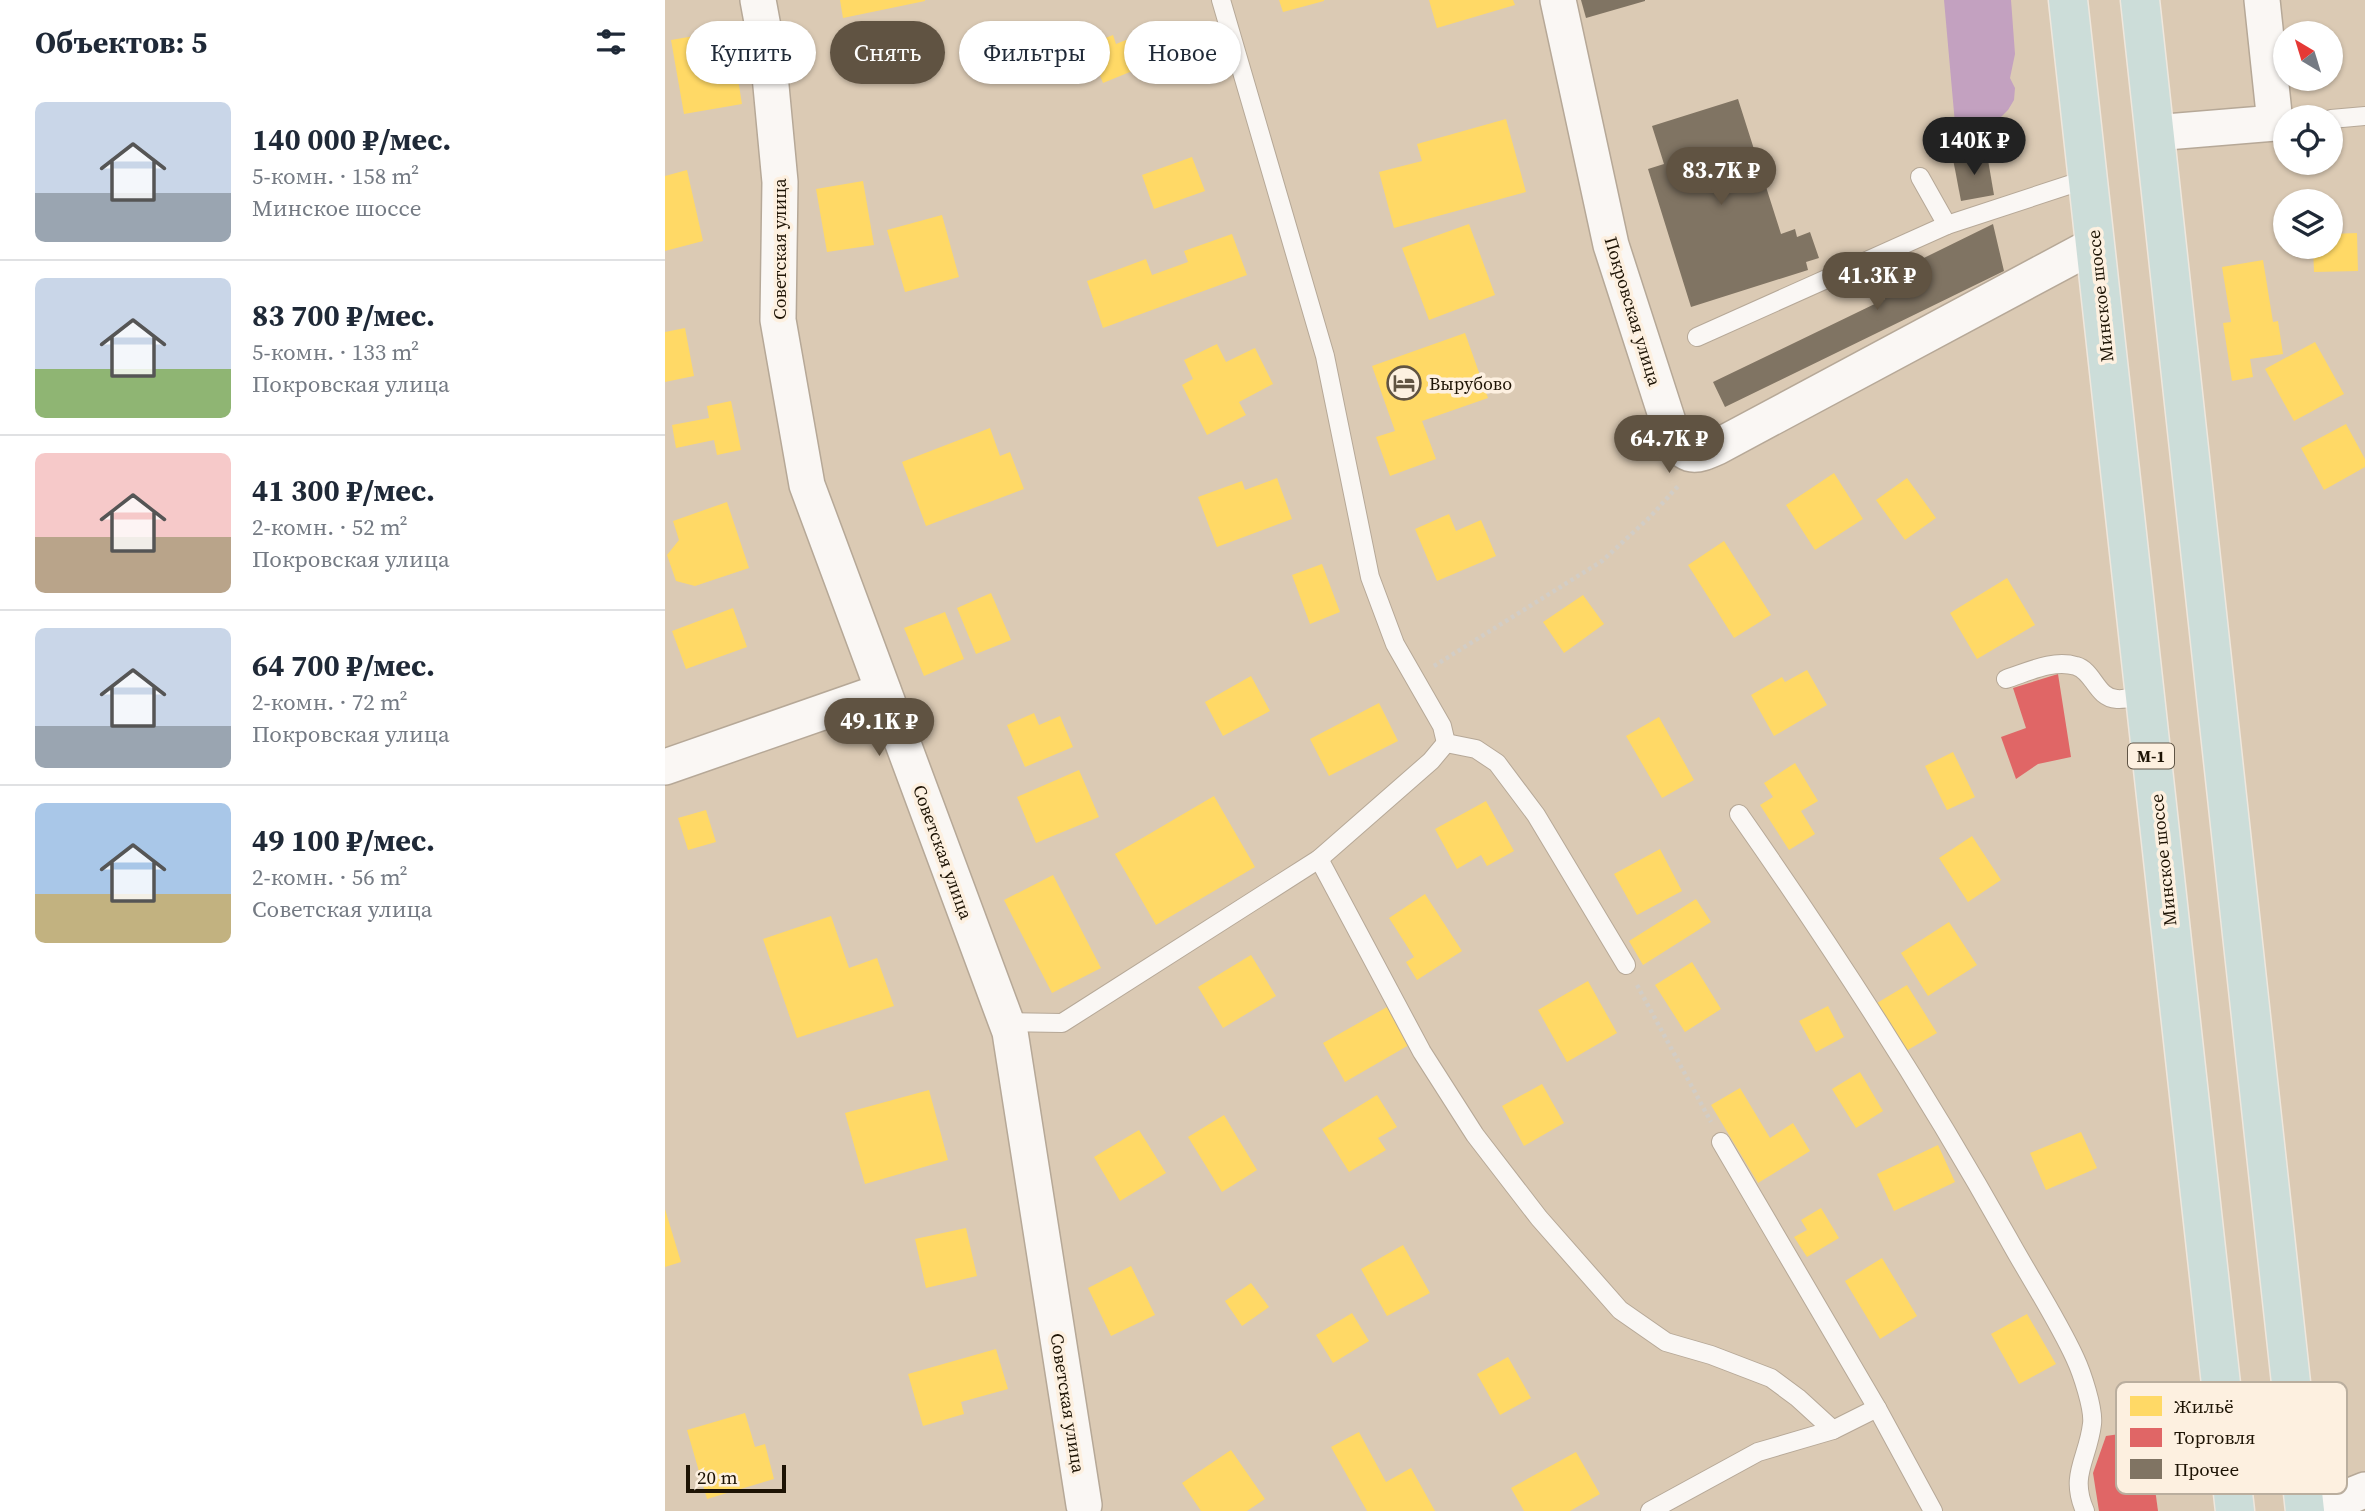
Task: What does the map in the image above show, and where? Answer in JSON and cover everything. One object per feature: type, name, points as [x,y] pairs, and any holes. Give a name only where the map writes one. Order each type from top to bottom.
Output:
[{"type":"highway","name":"Минское шоссе","points":[[2068,0],[2221,1382]]},
{"type":"highway","points":[[2140,0],[2290,1382]]},
{"type":"street","name":"Советская улица","points":[[758,0],[768,54],[780,182],[778,320],[807,485],[1010,1032],[1089,1509]]},
{"type":"street","name":"Покровская улица","points":[[1558,0],[1611,246],[1673,438],[1681,450],[1691,455]]},
{"type":"street","points":[[2262,0],[2277,105]]},
{"type":"street","points":[[2154,134],[2273,124]]},
{"type":"street","points":[[1691,455],[1703,454],[1717,447],[2094,245]]},
{"type":"street","points":[[665,767],[883,691]]},
{"type":"street","points":[[2304,1506],[2365,1490]]},
{"type":"lane","points":[[1006,1022],[1062,1023],[1319,859],[1431,761],[1445,743],[1442,726],[1395,644],[1370,577],[1325,356],[1221,0]]},
{"type":"lane","points":[[2343,117],[2365,116]]},
{"type":"lane","points":[[1920,177],[1947,225]]},
{"type":"lane","points":[[1697,337],[1947,225],[2087,179]]},
{"type":"lane","points":[[2006,678],[2053,664],[2078,666],[2092,679],[2101,693],[2116,699],[2144,695]]},
{"type":"lane","points":[[1445,743],[1476,749],[1497,763],[1536,816],[1626,964]]},
{"type":"lane","points":[[1739,814],[1807,911],[1967,1164],[2076,1360],[2093,1421],[2089,1445],[2077,1477],[2085,1511]]},
{"type":"lane","points":[[1319,859],[1422,1052],[1475,1135],[1539,1217],[1620,1310],[1666,1342],[1711,1355],[1771,1378],[1833,1430]]},
{"type":"lane","points":[[1721,1142],[1877,1408],[1933,1511]]},
{"type":"lane","points":[[1650,1511],[1758,1452],[1833,1430],[1877,1408]]},
{"type":"path","points":[[1414,678],[1602,561],[1681,484],[1691,455]]},
{"type":"path","points":[[1626,964],[1721,1142]]},
{"type":"shaded area","points":[[1944,0],[2011,0],[2015,54],[2010,78],[2015,88],[2014,100],[1985,137],[1976,144],[1963,144],[1956,135]]},
{"type":"building: Жильё","points":[[840,0],[925,0],[925,1],[843,18]]},
{"type":"building: Жильё","points":[[1279,0],[1324,0],[1324,1],[1283,12]]},
{"type":"building: Жильё","points":[[1429,0],[1513,0],[1515,5],[1437,28]]},
{"type":"building: Жильё","points":[[1113,35],[1116,44],[1124,41],[1124,74],[1110,80],[1110,36]]},
{"type":"building: Жильё","points":[[686,37],[686,84],[739,84],[742,104],[684,114],[671,40]]},
{"type":"building: Жильё","points":[[1506,119],[1526,192],[1394,228],[1379,172],[1422,161],[1417,144]]},
{"type":"building: Жильё","points":[[1192,157],[1205,191],[1154,209],[1142,175]]},
{"type":"building: Жильё","points":[[687,170],[703,241],[665,251],[665,176]]},
{"type":"building: Жильё","points":[[863,181],[874,245],[827,252],[816,189]]},
{"type":"building: Жильё","points":[[942,215],[959,277],[905,292],[887,230]]},
{"type":"building: Жильё","points":[[1469,224],[1495,295],[1429,320],[1402,248]]},
{"type":"building: Жильё","points":[[2357,233],[2358,271],[2314,272],[2313,259],[2343,259],[2343,234]]},
{"type":"building: Жильё","points":[[1232,234],[1247,275],[1103,328],[1087,281],[1146,259],[1152,275],[1188,262],[1184,251]]},
{"type":"building: Жильё","points":[[2263,260],[2273,322],[2278,321],[2283,354],[2250,359],[2253,377],[2232,381],[2223,323],[2231,322],[2222,267]]},
{"type":"building: Жильё","points":[[685,328],[694,376],[665,382],[665,332]]},
{"type":"building: Жильё","points":[[1465,333],[1488,398],[1422,421],[1436,459],[1390,476],[1376,437],[1395,431],[1372,366]]},
{"type":"building: Жильё","points":[[2315,342],[2344,394],[2294,421],[2265,369]]},
{"type":"building: Жильё","points":[[1217,344],[1226,362],[1255,348],[1273,384],[1239,402],[1246,415],[1207,435],[1182,385],[1193,379],[1184,360]]},
{"type":"building: Жильё","points":[[731,401],[741,450],[717,455],[714,440],[676,448],[672,425],[709,418],[707,406]]},
{"type":"building: Жильё","points":[[2346,424],[2365,459],[2365,467],[2324,490],[2301,448]]},
{"type":"building: Жильё","points":[[990,428],[1000,456],[1010,452],[1024,489],[926,526],[902,462]]},
{"type":"building: Жильё","points":[[1834,473],[1863,519],[1815,550],[1786,505]]},
{"type":"building: Жильё","points":[[1277,478],[1292,519],[1217,547],[1198,497],[1242,481],[1245,490]]},
{"type":"building: Жильё","points":[[1907,478],[1936,518],[1905,540],[1876,500]]},
{"type":"building: Жильё","points":[[727,502],[749,568],[695,586],[676,581],[667,555],[679,540],[673,521]]},
{"type":"building: Жильё","points":[[1449,514],[1456,531],[1481,520],[1496,556],[1437,581],[1415,529]]},
{"type":"building: Жильё","points":[[1724,541],[1771,615],[1734,638],[1688,565]]},
{"type":"building: Жильё","points":[[1322,564],[1340,612],[1310,624],[1292,575]]},
{"type":"building: Жильё","points":[[2007,578],[2035,625],[1977,659],[1950,613]]},
{"type":"building: Жильё","points":[[991,593],[1011,640],[976,654],[957,608]]},
{"type":"building: Жильё","points":[[1583,595],[1604,624],[1564,653],[1543,622]]},
{"type":"building: Жильё","points":[[733,608],[747,647],[686,669],[672,631]]},
{"type":"building: Жильё","points":[[945,612],[964,659],[924,676],[904,628]]},
{"type":"building: Жильё","points":[[1807,670],[1827,705],[1774,736],[1751,695],[1782,677],[1785,682]]},
{"type":"building: Жильё","points":[[1251,676],[1270,711],[1223,736],[1205,702]]},
{"type":"building: Жильё","points":[[1379,703],[1398,741],[1329,776],[1310,739]]},
{"type":"building: Жильё","points":[[1034,713],[1039,725],[1060,716],[1073,747],[1025,767],[1007,725]]},
{"type":"building: Жильё","points":[[1659,717],[1694,780],[1662,798],[1626,736]]},
{"type":"building: Жильё","points":[[1953,752],[1975,797],[1947,810],[1925,766]]},
{"type":"building: Жильё","points":[[1795,763],[1818,801],[1801,811],[1815,834],[1789,850],[1760,805],[1773,797],[1764,783]]},
{"type":"building: Жильё","points":[[1079,770],[1099,817],[1036,843],[1017,797]]},
{"type":"building: Жильё","points":[[1214,796],[1255,867],[1156,925],[1115,854]]},
{"type":"building: Жильё","points":[[1486,801],[1514,851],[1487,866],[1481,855],[1457,869],[1435,829]]},
{"type":"building: Жильё","points":[[706,810],[716,842],[688,850],[678,818]]},
{"type":"building: Жильё","points":[[1972,836],[2001,880],[1968,902],[1939,858]]},
{"type":"building: Жильё","points":[[1660,849],[1682,891],[1637,915],[1614,874]]},
{"type":"building: Жильё","points":[[1053,875],[1101,968],[1052,993],[1004,900]]},
{"type":"building: Жильё","points":[[1425,894],[1462,951],[1417,980],[1406,962],[1414,957],[1389,918]]},
{"type":"building: Жильё","points":[[1696,899],[1711,922],[1643,965],[1629,941]]},
{"type":"building: Жильё","points":[[831,916],[849,968],[877,958],[894,1006],[797,1038],[763,939]]},
{"type":"building: Жильё","points":[[1949,922],[1977,965],[1928,996],[1901,953]]},
{"type":"building: Жильё","points":[[1251,955],[1276,996],[1223,1028],[1198,987]]},
{"type":"building: Жильё","points":[[1692,962],[1721,1009],[1685,1032],[1655,985]]},
{"type":"building: Жильё","points":[[1588,981],[1617,1033],[1567,1062],[1538,1010]]},
{"type":"building: Жильё","points":[[1907,985],[1937,1033],[1906,1051],[1877,1003]]},
{"type":"building: Жильё","points":[[1828,1006],[1844,1037],[1816,1052],[1799,1021]]},
{"type":"building: Жильё","points":[[1387,1007],[1409,1045],[1345,1082],[1323,1043]]},
{"type":"building: Жильё","points":[[1860,1072],[1883,1111],[1856,1128],[1832,1089]]},
{"type":"building: Жильё","points":[[1542,1084],[1564,1123],[1524,1146],[1502,1106]]},
{"type":"building: Жильё","points":[[1740,1088],[1770,1138],[1793,1123],[1810,1151],[1758,1183],[1711,1105]]},
{"type":"building: Жильё","points":[[929,1090],[948,1160],[865,1184],[845,1113]]},
{"type":"building: Жильё","points":[[1377,1095],[1397,1127],[1378,1138],[1386,1150],[1349,1172],[1322,1129]]},
{"type":"building: Жильё","points":[[1224,1115],[1257,1170],[1222,1192],[1188,1137]]},
{"type":"building: Жильё","points":[[1139,1130],[1166,1173],[1120,1201],[1094,1157]]},
{"type":"building: Жильё","points":[[2081,1132],[2097,1168],[2046,1190],[2030,1153]]},
{"type":"building: Жильё","points":[[1938,1145],[1955,1182],[1894,1211],[1877,1174]]},
{"type":"building: Жильё","points":[[1821,1208],[1839,1238],[1807,1257],[1794,1237],[1807,1230],[1801,1220]]},
{"type":"building: Жильё","points":[[665,1209],[681,1262],[665,1267]]},
{"type":"building: Жильё","points":[[966,1228],[977,1276],[926,1288],[915,1239]]},
{"type":"building: Жильё","points":[[1403,1245],[1430,1293],[1387,1316],[1361,1269]]},
{"type":"building: Жильё","points":[[1882,1258],[1917,1316],[1880,1339],[1845,1281]]},
{"type":"building: Жильё","points":[[1131,1266],[1155,1315],[1111,1336],[1088,1288]]},
{"type":"building: Жильё","points":[[1251,1283],[1269,1307],[1242,1326],[1225,1301]]},
{"type":"building: Жильё","points":[[1352,1313],[1369,1341],[1333,1363],[1316,1335]]},
{"type":"building: Жильё","points":[[2027,1314],[2056,1364],[2019,1384],[1991,1334]]},
{"type":"building: Жильё","points":[[996,1349],[1008,1389],[961,1402],[964,1414],[923,1426],[908,1374]]},
{"type":"building: Жильё","points":[[1508,1357],[1531,1398],[1500,1415],[1477,1374]]},
{"type":"building: Жильё","points":[[745,1413],[755,1447],[765,1444],[774,1479],[707,1499],[687,1430]]},
{"type":"building: Жильё","points":[[1359,1432],[1386,1482],[1411,1468],[1435,1511],[1367,1511],[1331,1447]]},
{"type":"building: Жильё","points":[[1231,1450],[1265,1499],[1247,1511],[1201,1511],[1182,1483]]},
{"type":"building: Жильё","points":[[1576,1452],[1600,1494],[1570,1511],[1524,1511],[1511,1488]]},
{"type":"building: Торговля","points":[[2058,674],[2071,757],[2038,764],[2016,779],[2001,737],[2026,728],[2013,688]]},
{"type":"building: Торговля","points":[[2116,1435],[2116,1494],[2156,1494],[2158,1511],[2099,1511],[2093,1473],[2106,1436]]},
{"type":"building: Прочее","points":[[1581,0],[1645,0],[1645,1],[1586,18]]},
{"type":"building: Прочее","points":[[1738,99],[1781,234],[1795,229],[1797,237],[1810,232],[1819,258],[1806,262],[1808,270],[1691,307],[1648,169],[1664,164],[1652,126]]},
{"type":"building: Прочее","points":[[1987,154],[1994,195],[1961,201],[1953,159]]},
{"type":"building: Прочее","points":[[1993,224],[2004,271],[1725,407],[1713,382],[1885,299],[1877,281]]},
{"type":"place","name":"Вырубово","points":[[1404,383]]}]
